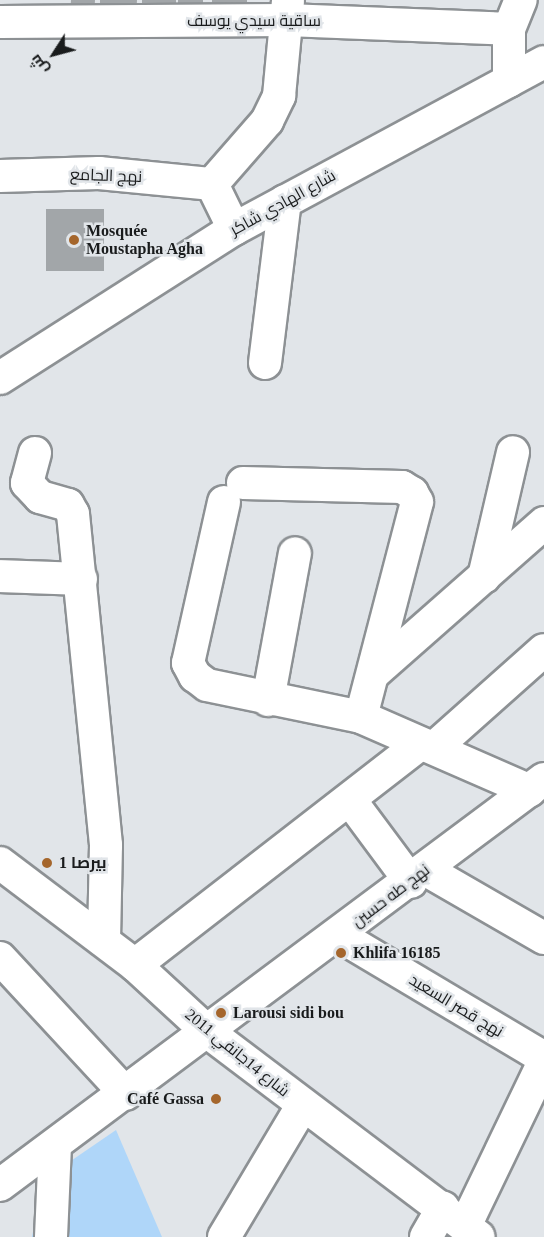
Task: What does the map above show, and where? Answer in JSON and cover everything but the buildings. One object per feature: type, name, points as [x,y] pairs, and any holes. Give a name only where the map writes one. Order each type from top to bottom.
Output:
[{"type":"street","points":[[509,81],[509,29],[520,0]]},
{"type":"street","points":[[234,229],[212,184],[267,121],[279,96],[288,10]]},
{"type":"street","name":"ساقية سيدي يوسف","points":[[0,22],[288,10],[509,29]]},
{"type":"street","name":"شارع الهادي شاكر","points":[[0,378],[234,229],[544,62]]},
{"type":"street","name":"نهج الجامع","points":[[0,176],[99,173],[212,184]]},
{"type":"street","points":[[265,363],[285,201]]},
{"type":"street","points":[[484,577],[513,452]]},
{"type":"street","points":[[35,453],[27,483],[40,497],[68,505],[81,579],[106,845],[104,941]]},
{"type":"street","points":[[361,717],[417,502],[412,493],[402,487],[234,493],[188,663],[207,685],[268,700],[361,717],[427,746],[537,785]]},
{"type":"street","points":[[374,673],[544,523]]},
{"type":"street","points":[[268,700],[295,553]]},
{"type":"street","points":[[0,576],[81,579]]},
{"type":"street","points":[[135,965],[350,800],[427,746],[544,650]]},
{"type":"street","name":"نهج طه حسين","points":[[0,1185],[209,1033],[537,785]]},
{"type":"street","points":[[350,800],[418,876],[544,938]]},
{"type":"street","name":"شارع 14جانفي 2011","points":[[0,863],[135,965],[209,1033],[302,1106],[462,1224]]},
{"type":"street","name":"نهج قصر السعيد","points":[[338,935],[544,1060]]},
{"type":"street","points":[[0,958],[126,1094]]},
{"type":"street","points":[[426,1237],[462,1224],[544,1060]]},
{"type":"street","points":[[224,1237],[302,1106]]},
{"type":"street","points":[[51,1237],[55,1146]]},
{"type":"shaded area","points":[[116,1130],[162,1237],[32,1237],[43,1180]]},
{"type":"place","name":"Mosquée Moustapha Agha","points":[[74,240]]},
{"type":"place","name":"بيرصا 1","points":[[47,863]]},
{"type":"place","name":"Khlifa 16185","points":[[341,953]]},
{"type":"place","name":"Larousi sidi bou","points":[[221,1013]]},
{"type":"place","name":"Café Gassa","points":[[216,1099]]}]
